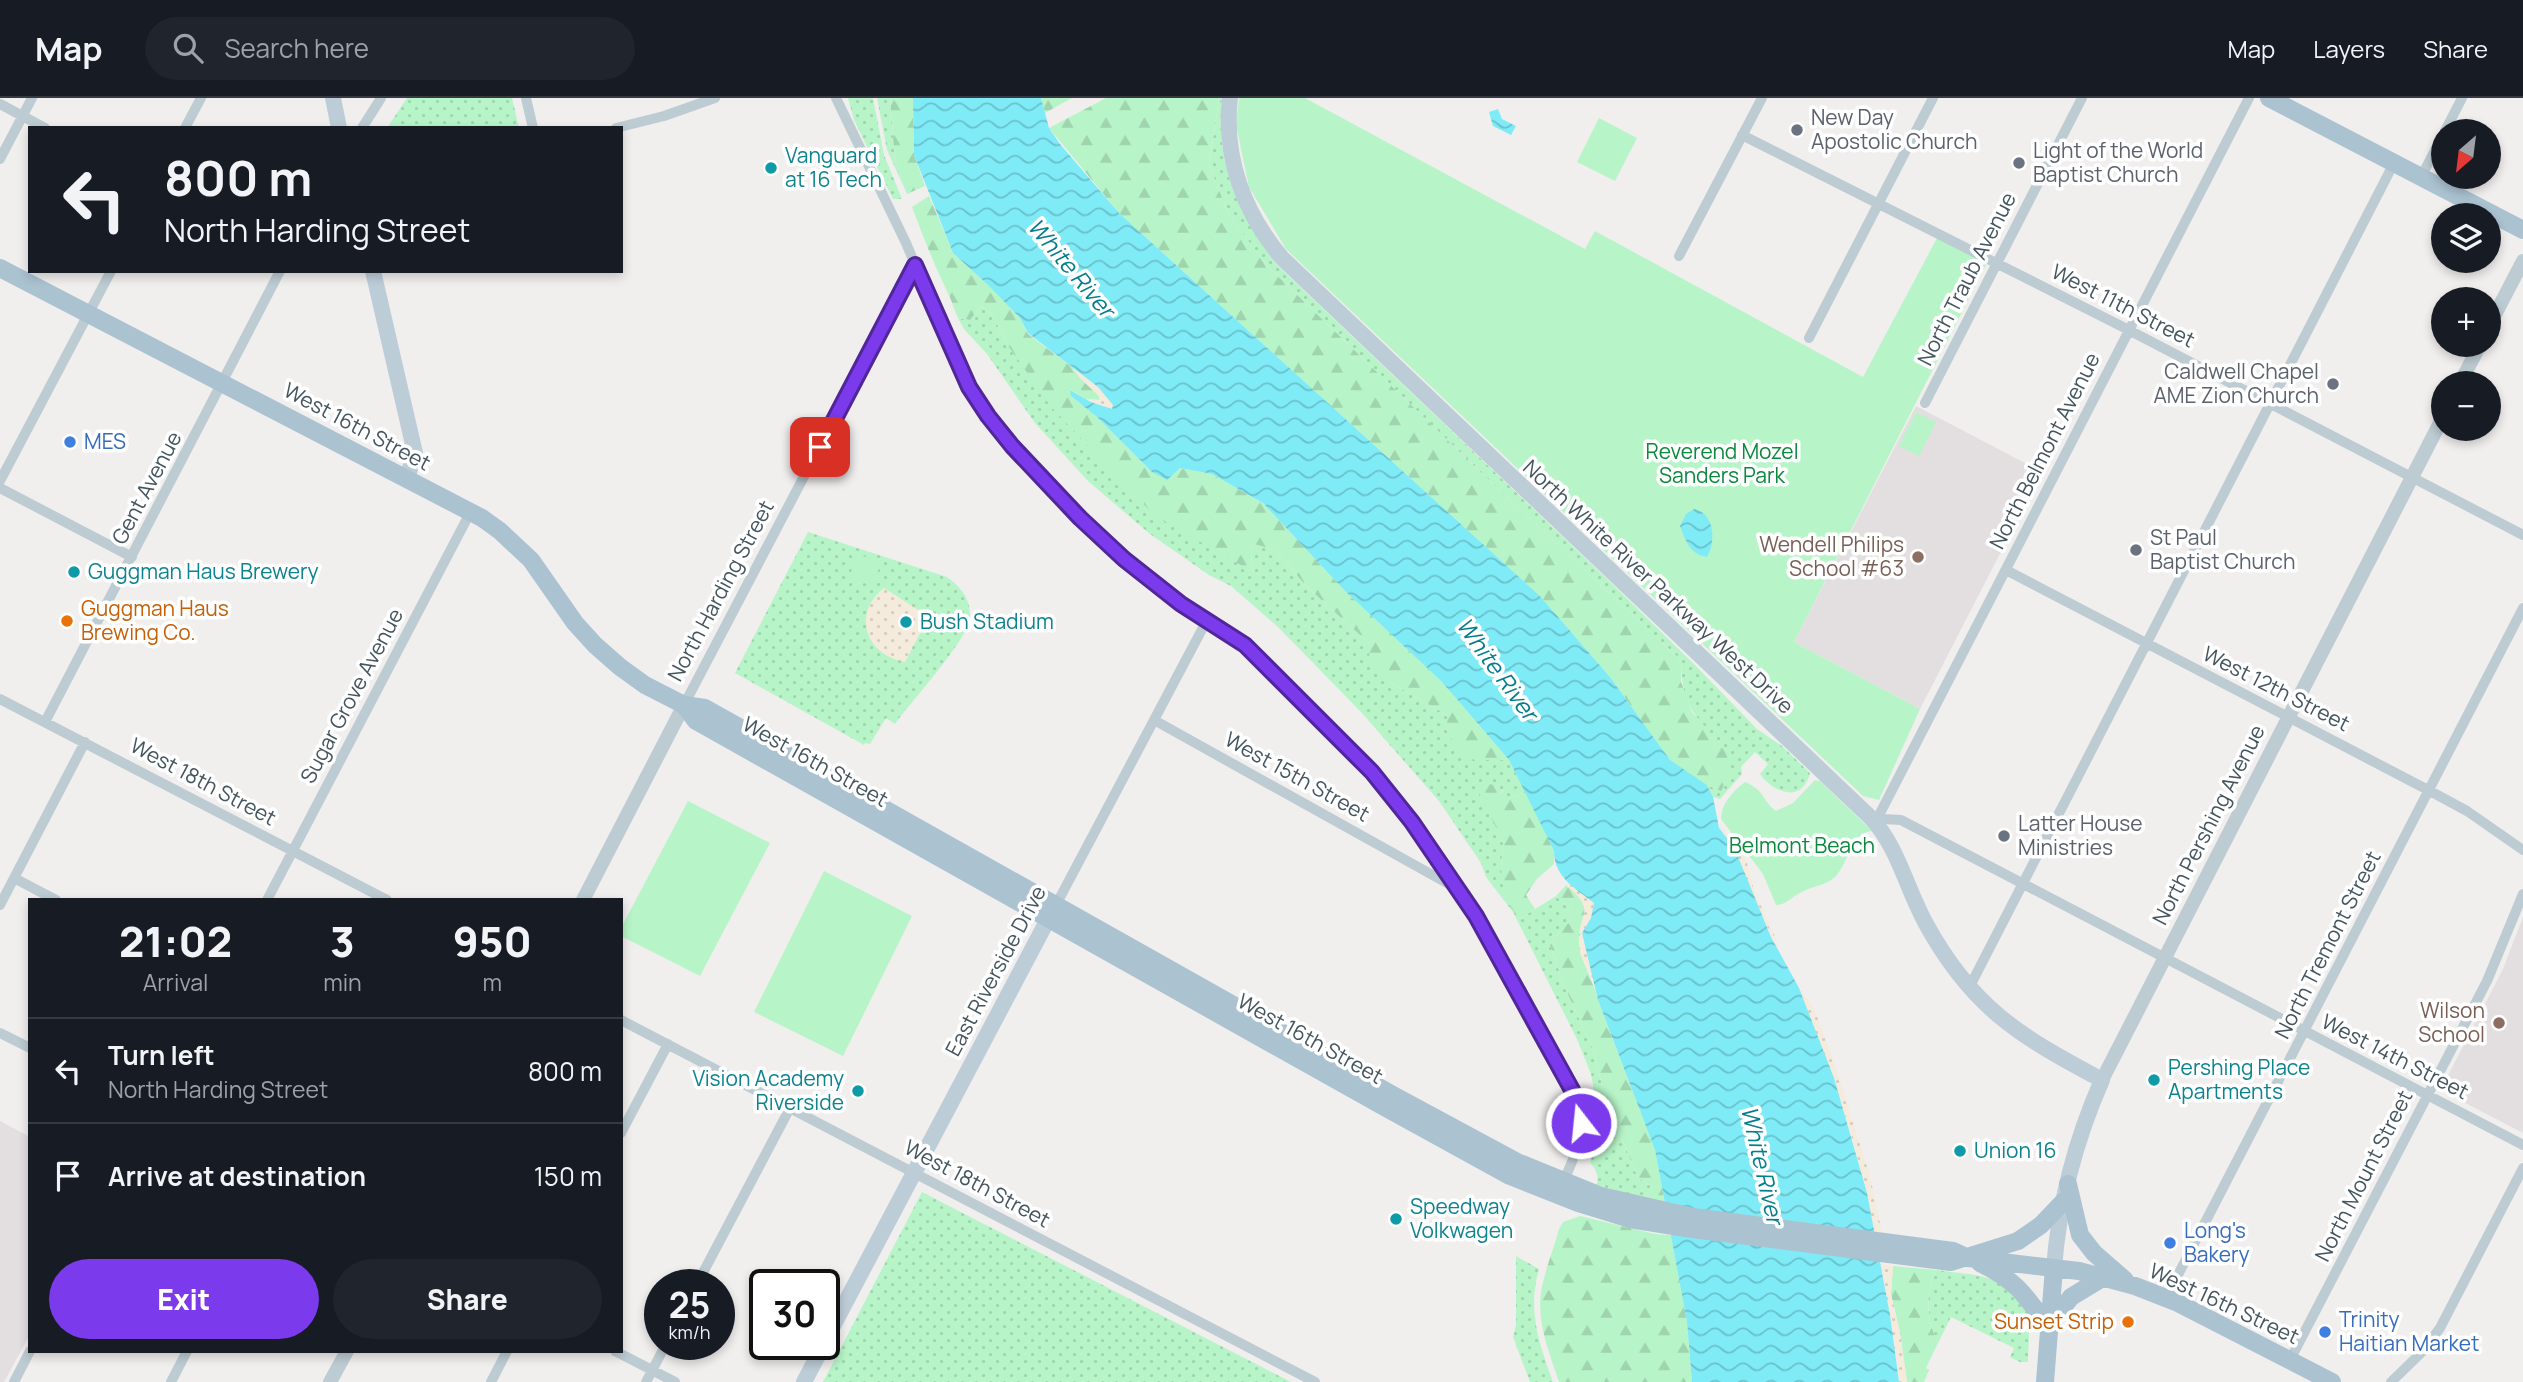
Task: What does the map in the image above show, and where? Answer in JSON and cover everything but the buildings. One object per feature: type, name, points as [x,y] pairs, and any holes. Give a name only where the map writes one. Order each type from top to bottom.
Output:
[{"type":"main road","points":[[332,98],[339,126]]},
{"type":"main road","name":"North White River Parkway West Drive","points":[[1230,98],[1229,136],[1240,187],[1256,222],[1282,258],[1875,822],[1894,852],[1924,921],[1951,965],[1969,988],[2021,1034],[2102,1080]]},
{"type":"main road","points":[[2276,100],[2523,230]]},
{"type":"main road","name":"West 16th Street","points":[[0,268],[471,511],[500,531],[531,560],[575,622],[595,645],[641,682],[684,705],[696,721],[1517,1162],[1632,1212]]},
{"type":"main road","points":[[373,273],[415,453],[407,478]]},
{"type":"main road","name":"West 16th Street","points":[[1052,912],[1510,1176],[1553,1195],[1632,1212],[1933,1255],[1951,1262],[1968,1258],[2104,1277],[2166,1298],[2332,1382]]},
{"type":"main road","name":"East Riverside Drive","points":[[840,1312],[1052,912]]},
{"type":"main road","name":"North Pershing Avenue","points":[[2054,1268],[2066,1192],[2079,1139],[2102,1080]]},
{"type":"main road","points":[[1968,1258],[2018,1241],[2041,1225],[2066,1192]]},
{"type":"main road","points":[[2066,1192],[2080,1235],[2094,1254],[2130,1284]]},
{"type":"main road","points":[[1968,1258],[2000,1272],[2016,1284],[2048,1327]]},
{"type":"main road","points":[[2045,1382],[2054,1268]]},
{"type":"main road","points":[[2048,1327],[2071,1297],[2104,1277]]},
{"type":"main road","name":"East Riverside Drive","points":[[804,1382],[815,1360]]},
{"type":"street","points":[[0,159],[32,98]]},
{"type":"street","points":[[186,126],[201,98]]},
{"type":"street","points":[[363,126],[381,98]]},
{"type":"street","points":[[526,98],[533,126]]},
{"type":"street","points":[[623,126],[664,116],[715,98]]},
{"type":"street","points":[[836,98],[915,265],[957,364],[969,387],[998,429],[1080,518],[1115,551],[1167,594],[1245,645],[1372,772],[1412,822],[1457,889],[1478,921],[1572,1090],[1578,1106],[1580,1140],[1563,1182]]},
{"type":"street","points":[[1679,256],[1762,98]]},
{"type":"street","points":[[1809,338],[1933,98]]},
{"type":"street","name":"North Traub Avenue","points":[[1925,403],[2082,98]]},
{"type":"street","name":"North Belmont Avenue","points":[[1875,822],[2249,98]]},
{"type":"street","points":[[2451,119],[2462,98]]},
{"type":"street","points":[[0,104],[42,126]]},
{"type":"street","name":"West 11th Street","points":[[1742,135],[2130,330],[2523,535]]},
{"type":"street","points":[[2421,177],[2431,158]]},
{"type":"street","points":[[1969,988],[2394,163]]},
{"type":"street","points":[[2501,303],[2523,261]]},
{"type":"street","name":"North Harding Street","points":[[584,898],[915,265]]},
{"type":"street","points":[[0,481],[110,273]]},
{"type":"street","name":"Gent Avenue","points":[[45,722],[279,273]]},
{"type":"street","name":"North Pershing Avenue","points":[[2102,1080],[2431,440]]},
{"type":"street","points":[[0,488],[132,557]]},
{"type":"street","name":"Sugar Grove Avenue","points":[[268,898],[471,511]]},
{"type":"street","name":"West 12th Street","points":[[2006,570],[2430,790],[2467,811],[2523,850]]},
{"type":"street","name":"North Tremont Street","points":[[2166,1298],[2523,608]]},
{"type":"street","name":"East Riverside Drive","points":[[1052,912],[1207,620]]},
{"type":"street","name":"West 18th Street","points":[[0,699],[383,898]]},
{"type":"street","name":"West 15th Street","points":[[1154,720],[1457,889]]},
{"type":"street","points":[[0,905],[85,743]]},
{"type":"street","name":"West 14th Street","points":[[1875,822],[1883,819],[1901,820],[2523,1145]]},
{"type":"street","points":[[14,878],[52,898]]},
{"type":"street","name":"North Mount Street","points":[[2290,1360],[2495,965],[2523,894]]},
{"type":"street","name":"West 18th Street","points":[[623,1021],[1315,1382]]},
{"type":"street","points":[[0,1032],[28,1047]]},
{"type":"street","points":[[623,1129],[668,1044]]},
{"type":"street","points":[[705,1269],[790,1108]]},
{"type":"street","points":[[2391,1382],[2416,1359],[2440,1328],[2523,1168]]},
{"type":"street","points":[[14,1382],[29,1353]]},
{"type":"street","points":[[171,1382],[186,1353]]},
{"type":"street","points":[[330,1382],[346,1353]]},
{"type":"street","points":[[491,1382],[506,1353]]},
{"type":"street","points":[[619,1353],[675,1382]]},
{"type":"street","points":[[646,1382],[657,1360]]},
{"type":"shaded area","name":"Wendell Philips School #63","points":[[1916,406],[2042,472],[1920,709],[1794,642]]},
{"type":"shaded area","name":"Wilson School","points":[[2523,917],[2523,1133],[2448,1094],[2442,1087],[2503,969]]},
{"type":"shaded area","points":[[0,1121],[28,1136],[28,1338],[4,1382],[0,1382]]},
{"type":"green space","points":[[407,98],[512,98],[519,126],[388,126]]},
{"type":"green space","points":[[848,98],[873,98],[884,155],[902,199],[893,199],[854,120]]},
{"type":"green space","points":[[877,98],[890,98],[895,162],[907,194],[887,150]]},
{"type":"green space","points":[[890,98],[913,98],[914,155],[925,186],[907,194],[895,162]]},
{"type":"green space","points":[[1041,98],[1072,98],[1045,113]]},
{"type":"green space","points":[[1106,98],[1219,98],[1209,165],[1229,215],[1266,265],[1494,485],[1682,661],[1681,682],[1692,712],[1725,749],[1731,771],[1721,791],[1700,782],[1670,760],[1610,677],[1540,596],[1119,213],[1049,128]]},
{"type":"green space","points":[[1219,98],[1222,98],[1222,145],[1232,186],[1250,224],[1275,263],[1605,577],[1757,729],[1782,746],[1810,773],[1801,789],[1787,792],[1766,781],[1760,774],[1768,764],[1755,752],[1741,767],[1742,774],[1720,799],[1713,797],[1707,785],[1721,791],[1725,749],[1699,720],[1687,700],[1682,661],[1494,485],[1266,265],[1229,215],[1209,165]]},
{"type":"green space","name":"Reverend Mozel Sanders Park","points":[[1239,98],[1305,98],[1585,249],[1595,231],[1863,377],[1937,238],[1987,263],[1794,642],[1920,709],[1879,800],[1863,796],[1286,249],[1249,187],[1236,125]]},
{"type":"green space","points":[[1599,118],[1637,138],[1615,181],[1577,162]]},
{"type":"green space","points":[[929,196],[953,253],[1020,318],[1028,334],[1073,368],[1099,396],[1099,400],[1086,399],[1071,390],[1071,396],[1097,417],[1152,472],[1180,468],[1212,474],[1263,503],[1344,590],[1442,682],[1509,760],[1461,757],[1447,730],[1447,715],[1386,680],[1369,660],[1370,644],[1306,586],[1276,550],[1254,544],[1251,551],[1253,572],[1155,516],[1052,408],[1007,344],[992,314],[981,306],[970,320],[958,318],[912,207]]},
{"type":"green space","points":[[981,306],[992,314],[1007,344],[1253,572],[1251,551],[1254,544],[1276,550],[1306,586],[1370,644],[1386,680],[1447,715],[1447,730],[1476,760],[1509,760],[1525,791],[1508,799],[1502,789],[1497,828],[1503,842],[1501,868],[1519,919],[1556,896],[1570,911],[1569,922],[1550,945],[1565,988],[1593,1049],[1605,1097],[1638,1178],[1652,1187],[1651,1192],[1643,1199],[1596,1185],[1597,1174],[1590,1163],[1597,1137],[1597,1106],[1591,1074],[1577,1039],[1513,912],[1486,877],[1481,863],[1439,801],[1361,712],[1278,627],[1231,586],[1209,575],[1150,534],[1088,481],[1035,423],[987,354],[964,329],[958,318],[970,320]]},
{"type":"green space","points":[[1916,412],[1936,422],[1919,456],[1899,446]]},
{"type":"green space","points":[[808,532],[947,577],[961,589],[969,605],[970,618],[967,627],[951,654],[895,724],[886,718],[870,744],[864,745],[735,673]]},
{"type":"green space","points":[[857,554],[881,562],[873,586],[849,578]]},
{"type":"green space","name":"Belmont Beach","points":[[1815,780],[1820,781],[1872,831],[1859,837],[1854,843],[1835,877],[1776,905],[1763,874],[1721,819],[1723,808],[1732,794],[1745,782],[1760,792],[1776,811],[1793,803]]},
{"type":"green space","points":[[1496,784],[1508,799],[1525,791],[1554,851],[1554,864],[1537,879],[1526,895],[1535,909],[1519,919],[1504,897],[1501,868],[1503,842],[1478,791],[1485,785]]},
{"type":"green space","points":[[688,801],[770,843],[700,976],[623,937],[623,924]]},
{"type":"green space","points":[[824,871],[912,916],[843,1056],[754,1012]]},
{"type":"green space","points":[[1566,885],[1585,905],[1579,942],[1581,955],[1655,1150],[1665,1204],[1643,1199],[1651,1192],[1652,1187],[1638,1178],[1605,1097],[1593,1049],[1565,988],[1550,945],[1571,917],[1570,911],[1556,896]]},
{"type":"green space","points":[[922,1192],[1291,1382],[823,1382],[834,1360],[840,1360],[840,1349]]},
{"type":"green space","points":[[1580,1216],[1655,1234],[1671,1235],[1687,1322],[1692,1382],[1559,1382],[1544,1335],[1540,1299],[1559,1229],[1563,1222]]},
{"type":"green space","points":[[1516,1256],[1539,1269],[1534,1312],[1539,1340],[1553,1382],[1530,1382],[1513,1337],[1516,1325]]},
{"type":"green space","points":[[1893,1266],[1936,1270],[1928,1307],[1938,1343],[1926,1368],[1929,1370],[1924,1382],[1907,1382],[1891,1294]]},
{"type":"green space","points":[[1936,1270],[1989,1278],[2011,1290],[2020,1299],[2028,1317],[2028,1362],[2020,1362],[2010,1357],[2014,1348],[1951,1317],[1938,1343],[1928,1307]]},
{"type":"sand","points":[[1073,368],[1098,387],[1114,405],[1112,409],[1086,399],[1099,400],[1099,396]]},
{"type":"sand","points":[[884,588],[923,613],[930,611],[933,615],[931,621],[926,622],[905,662],[881,651],[868,632],[868,610],[874,598]]},
{"type":"sand","points":[[1721,826],[1742,851],[1755,892],[1780,953],[1746,882],[1734,847],[1719,828]]},
{"type":"sand","points":[[1569,883],[1594,903],[1591,918],[1582,933],[1594,981],[1579,949],[1584,908],[1576,894],[1566,885]]},
{"type":"sand","points":[[1799,988],[1814,1008],[1839,1077],[1870,1176],[1882,1233],[1874,1231],[1852,1138]]},
{"type":"sand","points":[[1880,1264],[1893,1266],[1891,1294],[1907,1382],[1899,1382]]},
{"type":"water","name":"White River","points":[[913,98],[1041,98],[1049,128],[1119,213],[1540,596],[1610,677],[1670,760],[1707,785],[1713,797],[1719,828],[1734,847],[1771,937],[1799,988],[1834,1078],[1867,1193],[1890,1315],[1899,1382],[1692,1382],[1687,1322],[1655,1150],[1598,1000],[1582,933],[1591,918],[1594,903],[1562,875],[1554,851],[1509,760],[1442,682],[1344,590],[1263,503],[1212,474],[1180,468],[1167,480],[1152,472],[1097,417],[1071,396],[1070,390],[1091,402],[1112,409],[1113,405],[1098,387],[1028,333],[1020,318],[953,253],[914,155]]},
{"type":"water","points":[[1498,109],[1502,119],[1516,126],[1511,135],[1493,126],[1489,112]]},
{"type":"water","points":[[1694,509],[1706,516],[1712,529],[1712,544],[1707,557],[1692,550],[1680,526],[1686,514]]},
{"type":"place","name":"New Day Apostolic Church","points":[[1797,130]]},
{"type":"place","name":"Light of the World Baptist Church","points":[[2019,163]]},
{"type":"place","name":"Vanguard at 16 Tech","points":[[771,168]]},
{"type":"place","name":"Caldwell Chapel AME Zion Church","points":[[2333,384]]},
{"type":"place","name":"MES","points":[[70,442]]},
{"type":"place","name":"St Paul Baptist Church","points":[[2136,550]]},
{"type":"place","name":"Wendell Philips School #63","points":[[1918,557]]},
{"type":"place","name":"Guggman Haus Brewery","points":[[74,572]]},
{"type":"place","name":"Guggman Haus Brewing Co.","points":[[67,621]]},
{"type":"place","name":"Bush Stadium","points":[[906,622]]},
{"type":"place","name":"Latter House Ministries","points":[[2004,836]]},
{"type":"place","name":"Wilson School","points":[[2499,1023]]},
{"type":"place","name":"Pershing Place Apartments","points":[[2154,1080]]},
{"type":"place","name":"Vision Academy Riverside","points":[[858,1091]]},
{"type":"place","name":"Union 16","points":[[1960,1151]]},
{"type":"place","name":"Speedway Volkwagen","points":[[1396,1219]]},
{"type":"place","name":"Long's Bakery","points":[[2170,1243]]},
{"type":"place","name":"Sunset Strip","points":[[2128,1322]]},
{"type":"place","name":"Trinity Haitian Market","points":[[2325,1332]]},
{"type":"route","points":[[820,447],[915,265],[969,387],[1012,446],[1080,518],[1124,559],[1181,604],[1245,645],[1372,772],[1412,822],[1476,916],[1572,1090],[1581,1123]]}]
